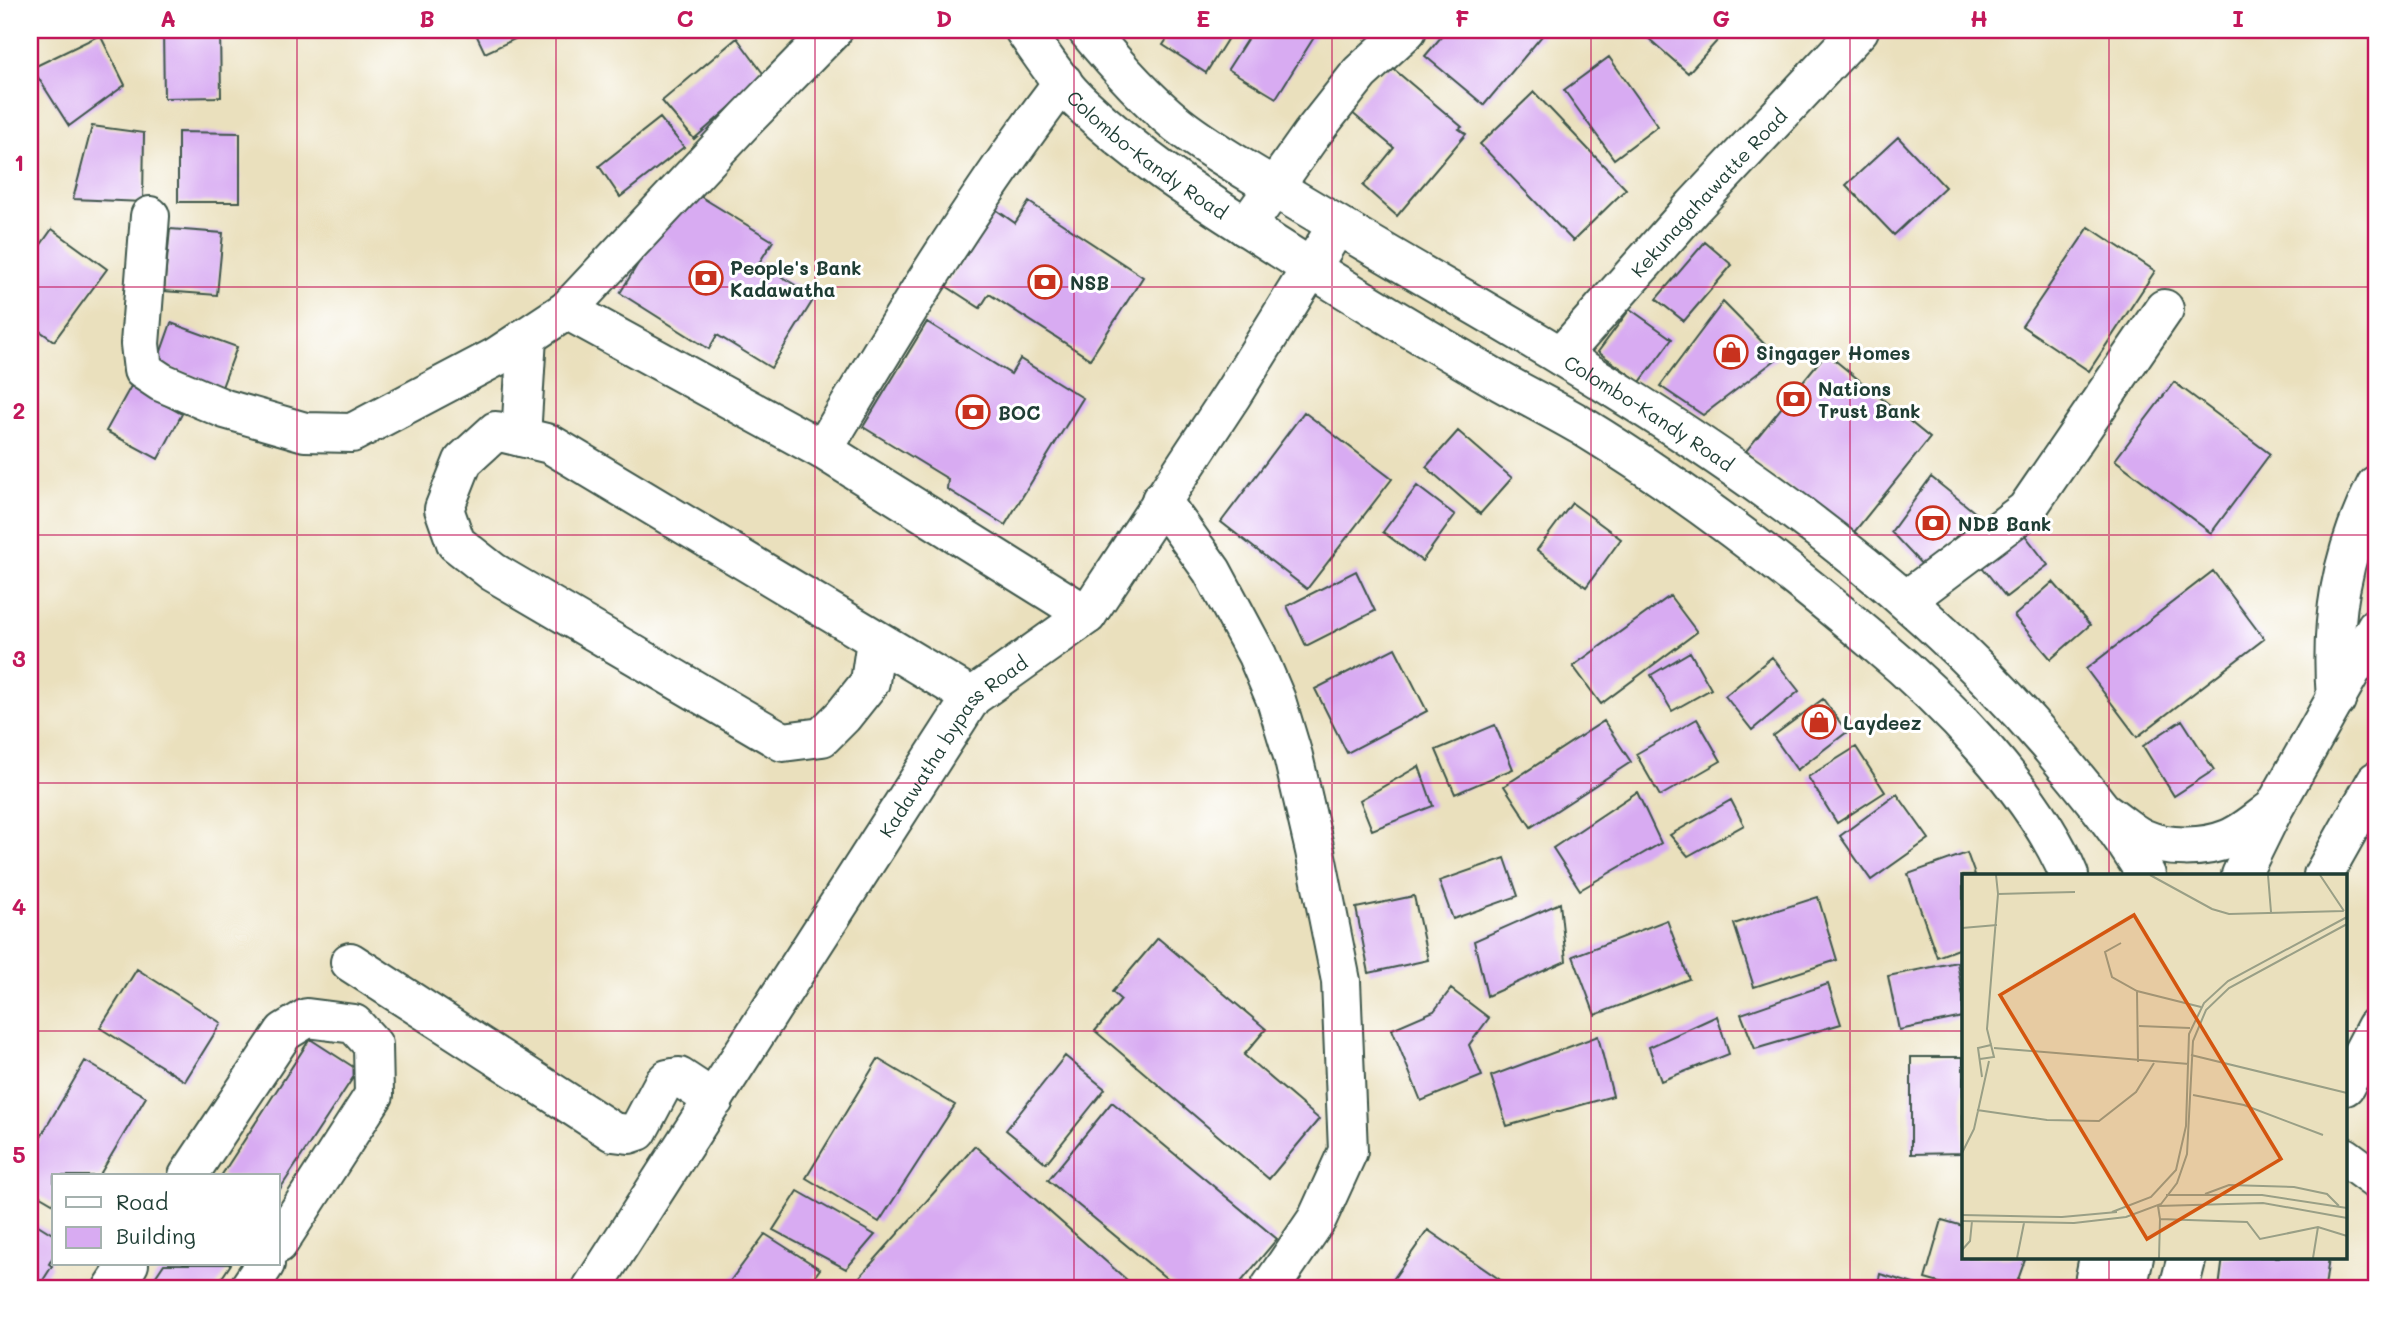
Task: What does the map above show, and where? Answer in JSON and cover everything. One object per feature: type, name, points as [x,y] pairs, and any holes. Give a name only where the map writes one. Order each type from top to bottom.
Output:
[{"type":"main road","points":[[150,216],[141,344],[143,370],[161,382],[225,409],[305,432],[352,433],[496,358],[566,310],[833,30]]},
{"type":"main road","name":"Colombo-Kandy Road","points":[[1024,30],[1081,103],[1154,165],[1311,268],[1499,381],[1581,426],[1759,546],[1812,588],[1899,662],[1979,743],[2032,810],[2069,874]]},
{"type":"main road","name":"Colombo-Kandy Road","points":[[1087,30],[1106,53],[1175,122],[1219,153],[1337,226],[1562,356],[1673,426],[1771,493],[1857,557],[2006,695],[2106,813],[2145,874]]},
{"type":"main road","points":[[1247,227],[1273,187],[1360,73],[1407,30]]},
{"type":"main road","name":"Kekunagahawatte Road","points":[[1562,356],[1694,206],[1859,30]]},
{"type":"main road","points":[[822,450],[956,233],[1011,151],[1063,82]]},
{"type":"main road","name":"Kadawatha bypass Road","points":[[592,1288],[972,697],[1087,615],[1232,395],[1337,226]]},
{"type":"main road","points":[[1906,600],[2026,510],[2164,309]]},
{"type":"main road","points":[[566,310],[822,450],[1087,615]]},
{"type":"main road","points":[[521,437],[527,337]]},
{"type":"main road","points":[[876,640],[870,682],[843,716],[822,737],[783,742],[493,572],[456,542],[444,509],[463,461],[496,431],[550,444],[972,697]]},
{"type":"main road","points":[[2336,700],[2333,634],[2339,592],[2360,521],[2376,485]]},
{"type":"main road","points":[[1161,500],[1212,571],[1257,655],[1276,700],[1293,756],[1315,851],[1341,981],[1348,1151],[1317,1219],[1270,1288]]},
{"type":"main road","points":[[2241,874],[2274,808],[2376,627]]},
{"type":"main road","points":[[2324,874],[2376,781]]},
{"type":"main road","points":[[2106,813],[2142,838],[2159,844],[2180,846],[2228,839],[2274,808]]},
{"type":"main road","points":[[350,962],[613,1132],[638,1132],[668,1079],[680,1077],[714,1100]]},
{"type":"main road","points":[[189,1174],[284,1032],[307,1018],[354,1024],[373,1045],[374,1096],[280,1241]]},
{"type":"main road","points":[[2346,1084],[2376,1027]]},
{"type":"main road","points":[[2346,1158],[2376,1180]]},
{"type":"main road","points":[[2093,1288],[2099,1258]]},
{"type":"main road","points":[[2127,1288],[2134,1258]]},
{"type":"main road","points":[[2179,1288],[2187,1258]]},
{"type":"main road","points":[[113,1288],[128,1266]]},
{"type":"main road","points":[[250,1288],[264,1266]]},
{"type":"building","points":[[163,30],[220,30],[221,97],[164,98]]},
{"type":"building","points":[[474,30],[534,30],[485,53]]},
{"type":"building","points":[[1173,30],[1233,30],[1206,73],[1163,45]]},
{"type":"building","points":[[1253,30],[1318,31],[1276,98],[1228,69]]},
{"type":"building","points":[[1447,30],[1547,30],[1484,105],[1425,56]]},
{"type":"building","points":[[1639,30],[1727,30],[1688,73]]},
{"type":"building","points":[[100,35],[125,85],[69,126],[32,68]]},
{"type":"building","points":[[737,38],[765,76],[694,139],[662,101]]},
{"type":"building","points":[[1609,57],[1658,126],[1614,159],[1564,90]]},
{"type":"building","points":[[1390,66],[1462,127],[1459,129],[1466,134],[1397,216],[1363,186],[1394,148],[1351,112]]},
{"type":"building","points":[[1534,92],[1626,189],[1573,241],[1480,144]]},
{"type":"building","points":[[660,118],[684,147],[620,197],[599,166]]},
{"type":"building","points":[[92,126],[144,133],[143,202],[73,199]]},
{"type":"building","points":[[178,132],[240,133],[240,202],[178,202]]},
{"type":"building","points":[[1898,137],[1945,187],[1894,235],[1846,185]]},
{"type":"building","name":"People's Bank Kadawatha","points":[[685,187],[773,241],[759,263],[815,297],[771,368],[717,335],[709,349],[620,293]]},
{"type":"building","name":"NSB","points":[[1029,202],[1143,277],[1090,359],[989,294],[980,308],[946,286],[995,209],[1015,223]]},
{"type":"building","points":[[2089,227],[2155,271],[2089,371],[2022,326]]},
{"type":"building","points":[[52,229],[107,269],[54,341],[30,324],[30,260]]},
{"type":"building","points":[[170,229],[223,233],[217,295],[164,291]]},
{"type":"building","points":[[1705,242],[1732,265],[1684,321],[1656,299]]},
{"type":"building","points":[[1723,302],[1778,358],[1703,415],[1660,386]]},
{"type":"building","points":[[1630,309],[1672,339],[1640,382],[1598,352]]},
{"type":"building","name":"BOC","points":[[927,322],[1011,374],[1020,359],[1083,398],[1005,525],[947,489],[948,479],[863,427]]},
{"type":"building","points":[[171,323],[237,347],[222,387],[157,363]]},
{"type":"building","points":[[1826,353],[1930,438],[1851,536],[1746,451]]},
{"type":"building","points":[[2174,382],[2270,454],[2211,533],[2115,460]]},
{"type":"building","points":[[131,386],[182,414],[158,459],[106,431]]},
{"type":"building","points":[[1304,412],[1392,479],[1307,589],[1221,522]]},
{"type":"building","points":[[1458,431],[1512,478],[1480,514],[1426,467]]},
{"type":"building","name":"NDB Bank","points":[[1931,477],[1977,514],[1926,569],[1891,532]]},
{"type":"building","points":[[1417,486],[1455,515],[1422,561],[1383,532]]},
{"type":"building","points":[[1572,503],[1621,539],[1586,587],[1537,550]]},
{"type":"building","points":[[2021,530],[2048,565],[2006,597],[1979,563]]},
{"type":"building","points":[[1356,571],[1375,611],[1306,646],[1287,606]]},
{"type":"building","points":[[2213,571],[2264,639],[2137,737],[2086,669]]},
{"type":"building","points":[[2053,582],[2090,625],[2051,659],[2014,616]]},
{"type":"building","points":[[1670,596],[1697,632],[1601,704],[1573,666]]},
{"type":"building","points":[[1395,648],[1427,711],[1347,753],[1315,689]]},
{"type":"building","points":[[1690,652],[1711,689],[1672,711],[1651,675]]},
{"type":"building","points":[[1772,657],[1799,691],[1752,730],[1725,696]]},
{"type":"building","points":[[1823,699],[1847,732],[1797,770],[1773,736]]},
{"type":"building","points":[[1697,719],[1721,761],[1660,796],[1636,754]]},
{"type":"building","points":[[2182,720],[2214,770],[2174,796],[2143,746]]},
{"type":"building","points":[[1604,721],[1631,762],[1531,827],[1504,786]]},
{"type":"building","points":[[1495,725],[1513,769],[1455,794],[1436,750]]},
{"type":"building","points":[[1856,747],[1885,792],[1837,823],[1808,777]]},
{"type":"building","points":[[1419,766],[1433,806],[1372,830],[1360,800]]},
{"type":"building","points":[[1637,792],[1661,843],[1580,890],[1553,848]]},
{"type":"building","points":[[1897,794],[1929,839],[1871,880],[1840,836]]},
{"type":"building","points":[[1731,800],[1744,825],[1688,856],[1670,835]]},
{"type":"building","points":[[1967,853],[1975,874],[1962,874],[1962,947],[1937,957],[1908,874]]},
{"type":"building","points":[[1505,858],[1518,896],[1453,919],[1439,881]]},
{"type":"building","points":[[1414,896],[1428,960],[1369,973],[1356,908]]},
{"type":"building","points":[[1818,897],[1837,960],[1754,987],[1734,924]]},
{"type":"building","points":[[1560,903],[1566,961],[1487,996],[1474,941]]},
{"type":"building","points":[[1667,920],[1689,979],[1595,1015],[1573,956]]},
{"type":"building","points":[[1158,938],[1266,1029],[1244,1055],[1319,1119],[1269,1179],[1095,1031],[1121,1000],[1112,992]]},
{"type":"building","points":[[1957,962],[1962,991],[1962,1017],[1899,1030],[1888,976]]},
{"type":"building","points":[[137,969],[221,1023],[185,1081],[100,1028]]},
{"type":"building","points":[[1828,984],[1841,1024],[1755,1049],[1741,1014]]},
{"type":"building","points":[[1451,989],[1489,1018],[1469,1045],[1482,1076],[1421,1101],[1392,1029],[1434,1011]]},
{"type":"building","points":[[1717,1016],[1729,1054],[1661,1081],[1649,1047]]},
{"type":"building","points":[[1598,1036],[1613,1096],[1507,1126],[1491,1076]]},
{"type":"building","points":[[310,1039],[358,1070],[280,1189],[280,1174],[222,1174]]},
{"type":"building","points":[[1065,1056],[1105,1089],[1046,1163],[1006,1130]]},
{"type":"building","points":[[1911,1057],[1962,1057],[1962,1153],[1911,1154]]},
{"type":"building","points":[[878,1059],[955,1105],[879,1222],[806,1178]]},
{"type":"building","points":[[85,1061],[146,1097],[100,1174],[52,1174],[52,1203],[30,1190],[30,1155]]},
{"type":"building","points":[[1112,1102],[1277,1239],[1236,1288],[1178,1288],[1048,1180]]},
{"type":"building","points":[[975,1146],[1136,1288],[850,1288]]},
{"type":"building","points":[[798,1191],[875,1235],[846,1269],[773,1230]]},
{"type":"building","points":[[30,1220],[52,1234],[52,1259],[49,1264],[52,1266],[38,1288],[30,1288]]},
{"type":"building","points":[[1942,1220],[1962,1226],[1962,1258],[2026,1258],[2015,1288],[1957,1288],[1925,1279]]},
{"type":"building","points":[[1428,1230],[1512,1288],[1387,1288]]},
{"type":"building","points":[[765,1234],[820,1269],[806,1288],[725,1288]]},
{"type":"building","points":[[2223,1258],[2329,1258],[2325,1288],[2219,1288]]},
{"type":"building","points":[[163,1266],[230,1266],[215,1288],[148,1288]]},
{"type":"building","points":[[1880,1274],[1927,1288],[1877,1288]]},
{"type":"place","name":"People's Bank Kadawatha","points":[[706,278]]},
{"type":"place","name":"NSB","points":[[1045,282]]},
{"type":"place","name":"Singager Homes","points":[[1731,352]]},
{"type":"place","name":"Nations Trust Bank","points":[[1794,399]]},
{"type":"place","name":"BOC","points":[[973,412]]},
{"type":"place","name":"NDB Bank","points":[[1933,523]]},
{"type":"place","name":"Laydeez","points":[[1819,722]]}]
